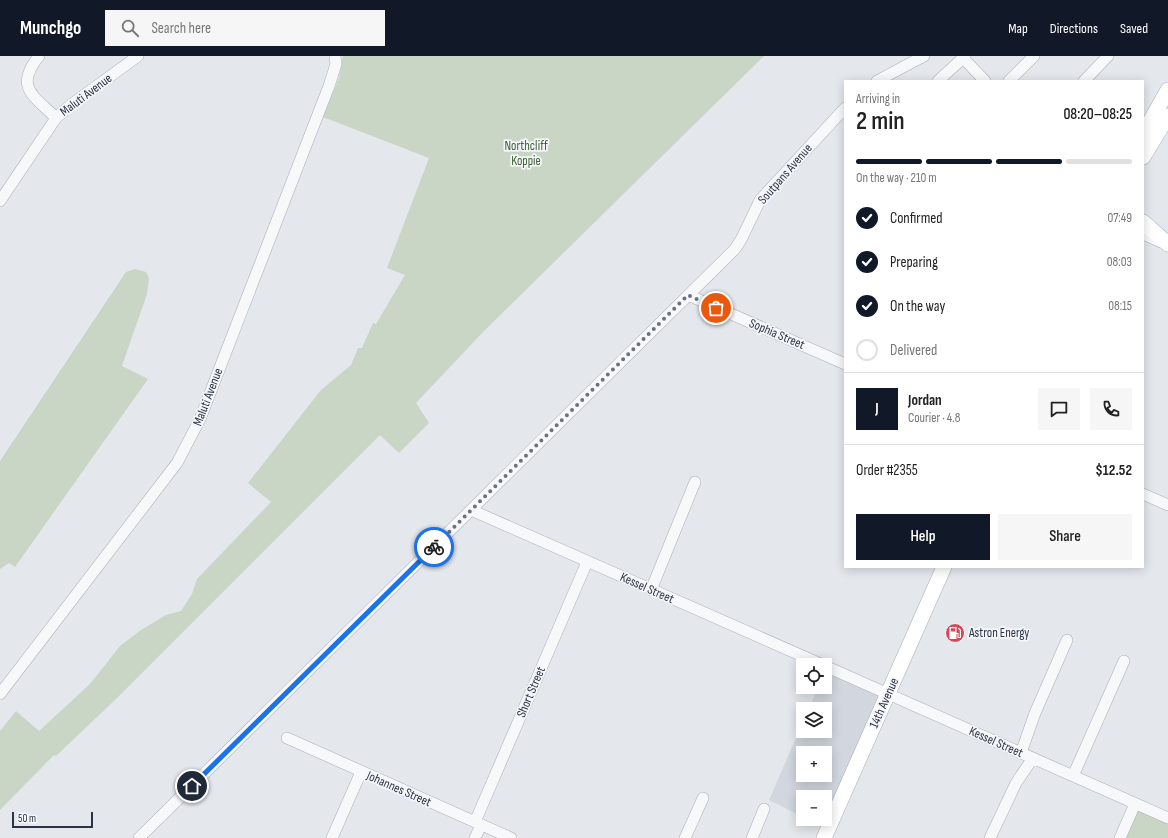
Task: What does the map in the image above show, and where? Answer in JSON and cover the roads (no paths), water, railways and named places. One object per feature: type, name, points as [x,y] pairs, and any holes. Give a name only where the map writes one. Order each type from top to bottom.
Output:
[{"type":"main road","points":[[1144,153],[1148,137],[1168,90]]},
{"type":"main road","points":[[1144,163],[1148,137],[1168,116]]},
{"type":"main road","points":[[1144,223],[1168,245]]},
{"type":"main road","name":"14th Avenue","points":[[824,838],[944,568]]},
{"type":"street","points":[[39,56],[29,69],[26,84],[29,91],[56,118]]},
{"type":"street","name":"Maluti Avenue","points":[[0,201],[56,118],[72,104],[138,56]]},
{"type":"street","name":"Maluti Avenue","points":[[0,694],[178,463],[186,449],[200,419],[329,86],[336,64],[335,56]]},
{"type":"street","points":[[879,80],[924,56]]},
{"type":"street","points":[[1010,80],[1034,56]]},
{"type":"street","points":[[1085,80],[1108,56]]},
{"type":"street","points":[[939,80],[964,57],[983,80]]},
{"type":"street","name":"Soutpans Avenue","points":[[139,838],[735,249],[742,238],[760,200],[844,109]]},
{"type":"street","points":[[1144,234],[1168,245]]},
{"type":"street","name":"Sophia Street","points":[[688,295],[844,364]]},
{"type":"street","points":[[651,590],[696,482]]},
{"type":"street","points":[[1144,494],[1168,505]]},
{"type":"street","name":"Kessel Street","points":[[471,510],[808,658]]},
{"type":"street","name":"Short Street","points":[[475,838],[478,823],[587,562]]},
{"type":"street","points":[[1022,753],[1035,713],[1067,640]]},
{"type":"street","points":[[1073,776],[1124,661]]},
{"type":"street","name":"Kessel Street","points":[[832,668],[1168,818]]},
{"type":"street","name":"Johannes Street","points":[[288,738],[511,838]]},
{"type":"street","points":[[990,838],[1016,783],[1033,758]]},
{"type":"street","points":[[332,838],[361,772]]},
{"type":"street","points":[[685,838],[703,798]]},
{"type":"street","points":[[1120,838],[1135,804]]},
{"type":"street","points":[[752,838],[764,809]]},
{"type":"place","name":"Astron Energy","points":[[955,633]]},
{"type":"park label","name":"Northcliff Koppie","points":[[526,154]]}]
